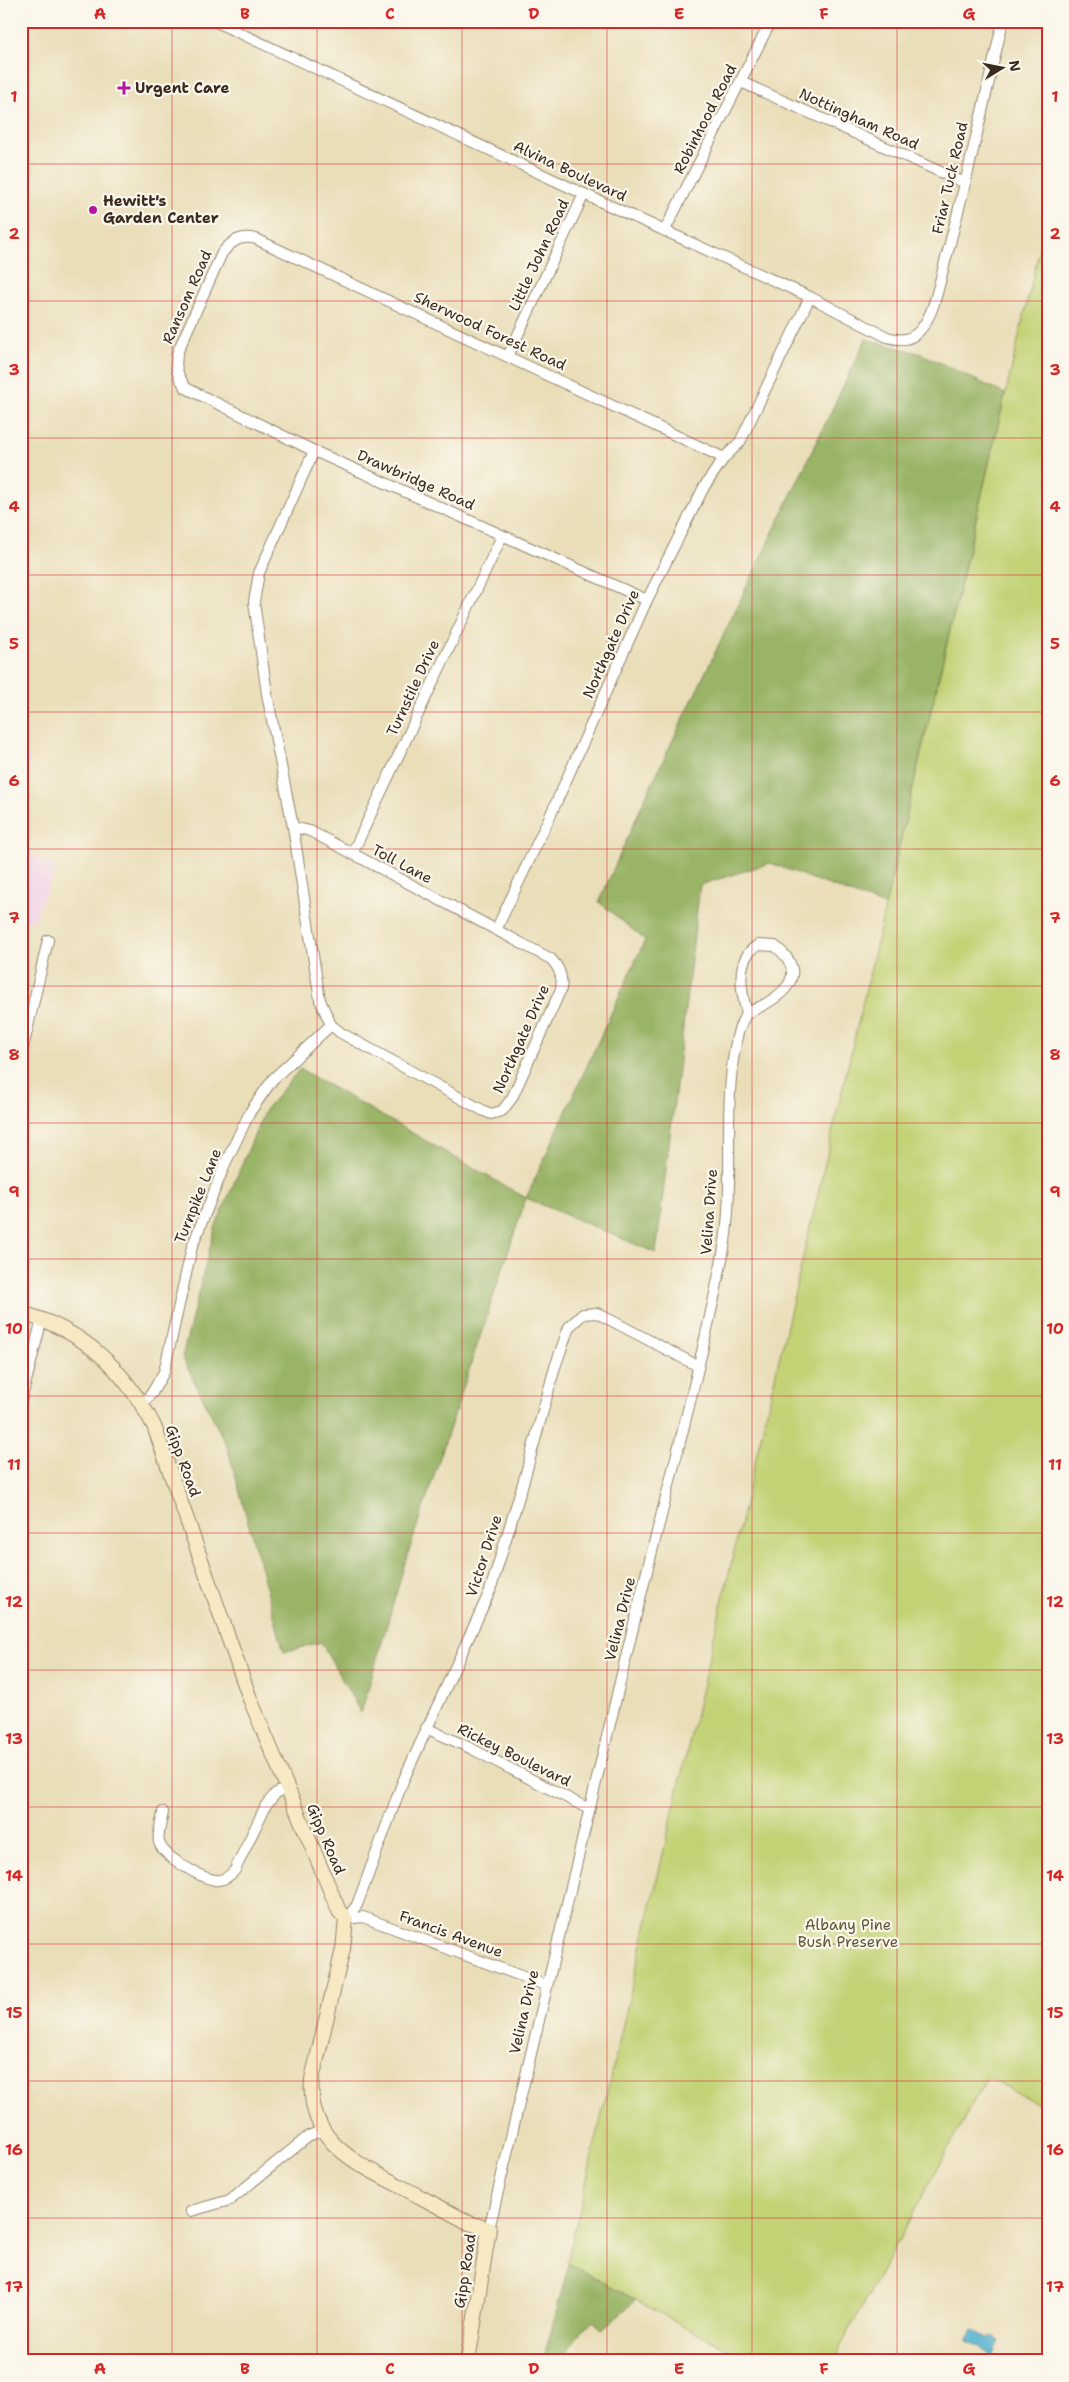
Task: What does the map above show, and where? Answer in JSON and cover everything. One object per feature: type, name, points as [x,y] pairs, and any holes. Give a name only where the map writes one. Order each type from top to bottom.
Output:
[{"type":"street","name":"Alvina Boulevard","points":[[214,21],[584,194],[810,297],[887,337],[900,341],[914,336]]},
{"type":"street","name":"Robinhood Road","points":[[665,230],[770,21]]},
{"type":"street","name":"Friar Tuck Road","points":[[914,336],[922,329],[935,298],[965,183],[1003,21]]},
{"type":"street","name":"Nottingham Road","points":[[741,82],[965,183]]},
{"type":"street","name":"Little John Road","points":[[508,356],[584,194]]},
{"type":"street","name":"Sherwood Forest Road","points":[[241,238],[256,239],[724,458]]},
{"type":"street","name":"Ransom Road","points":[[178,377],[176,366],[178,351],[222,253],[231,242],[241,238]]},
{"type":"street","name":"Northgate Drive","points":[[331,1025],[389,1060],[484,1111],[497,1114],[502,1111],[512,1098],[561,989],[562,981],[561,972],[551,959],[496,930],[551,814],[647,600],[704,487],[724,458],[740,442],[810,297]]},
{"type":"street","name":"Drawbridge Road","points":[[178,377],[186,388],[314,451],[647,600]]},
{"type":"street","points":[[314,451],[259,573],[254,602],[267,694],[293,827],[316,980],[322,1007],[331,1025]]},
{"type":"street","name":"Turnstile Drive","points":[[352,854],[502,536]]},
{"type":"street","name":"Toll Lane","points":[[293,827],[310,831],[496,930]]},
{"type":"street","points":[[21,1057],[48,940]]},
{"type":"street","points":[[758,945],[776,946],[790,962],[793,972],[791,982],[778,996],[747,1013],[741,993],[749,950],[758,945]]},
{"type":"street","name":"Velina Drive","points":[[489,2229],[545,1985],[698,1366],[724,1250],[728,1195],[730,1083],[736,1037],[739,1025],[747,1013]]},
{"type":"street","name":"Turnpike Lane","points":[[142,1404],[158,1384],[164,1372],[192,1248],[225,1164],[250,1112],[274,1079],[331,1025]]},
{"type":"street","name":"Gipp Road","points":[[21,1313],[42,1319],[70,1332],[99,1353],[115,1369],[142,1404],[167,1461],[228,1641],[339,1911],[346,1919],[343,1949],[312,2079],[313,2104],[322,2130],[340,2151],[355,2162],[469,2223],[489,2229],[468,2361]]},
{"type":"street","name":"Victor Drive","points":[[346,1919],[357,1905],[403,1782],[490,1591],[524,1480],[555,1366],[573,1321],[583,1314],[596,1313],[698,1366]]},
{"type":"street","points":[[21,1401],[42,1319]]},
{"type":"street","name":"Rickey Boulevard","points":[[426,1728],[470,1748],[589,1809]]},
{"type":"street","points":[[163,1812],[159,1836],[163,1852],[210,1878],[221,1879],[229,1876],[236,1870],[271,1798],[288,1788]]},
{"type":"street","name":"Francis Avenue","points":[[346,1919],[363,1917],[545,1985]]},
{"type":"street","points":[[191,2211],[230,2200],[309,2136],[322,2130]]},
{"type":"shaded area","points":[[1048,215],[1048,251],[1040,247]]},
{"type":"shaded area","points":[[21,746],[31,761],[21,782]]},
{"type":"shaded area","points":[[21,848],[56,868],[33,922],[21,918]]},
{"type":"green space","name":"Albany Pine Bush Preserve","points":[[1040,247],[1048,251],[1048,2109],[987,2077],[833,2361],[749,2361],[567,2263]]},
{"type":"green space","points":[[866,339],[922,354],[1005,394],[885,906],[770,863],[700,885],[656,1253],[526,1198],[645,940],[599,902],[645,798]]},
{"type":"green space","points":[[300,1069],[526,1198],[405,1563],[361,1713],[321,1642],[284,1652],[227,1446],[182,1357],[215,1228],[265,1110]]},
{"type":"green space","points":[[569,2264],[636,2300],[602,2329],[593,2321],[583,2329],[560,2361],[543,2361]]},
{"type":"water","points":[[973,2330],[989,2339],[991,2336],[1000,2341],[993,2356],[967,2341]]},
{"type":"place","name":"Urgent Care","points":[[124,88]]},
{"type":"place","name":"Hewitt's Garden Center","points":[[93,210]]}]
